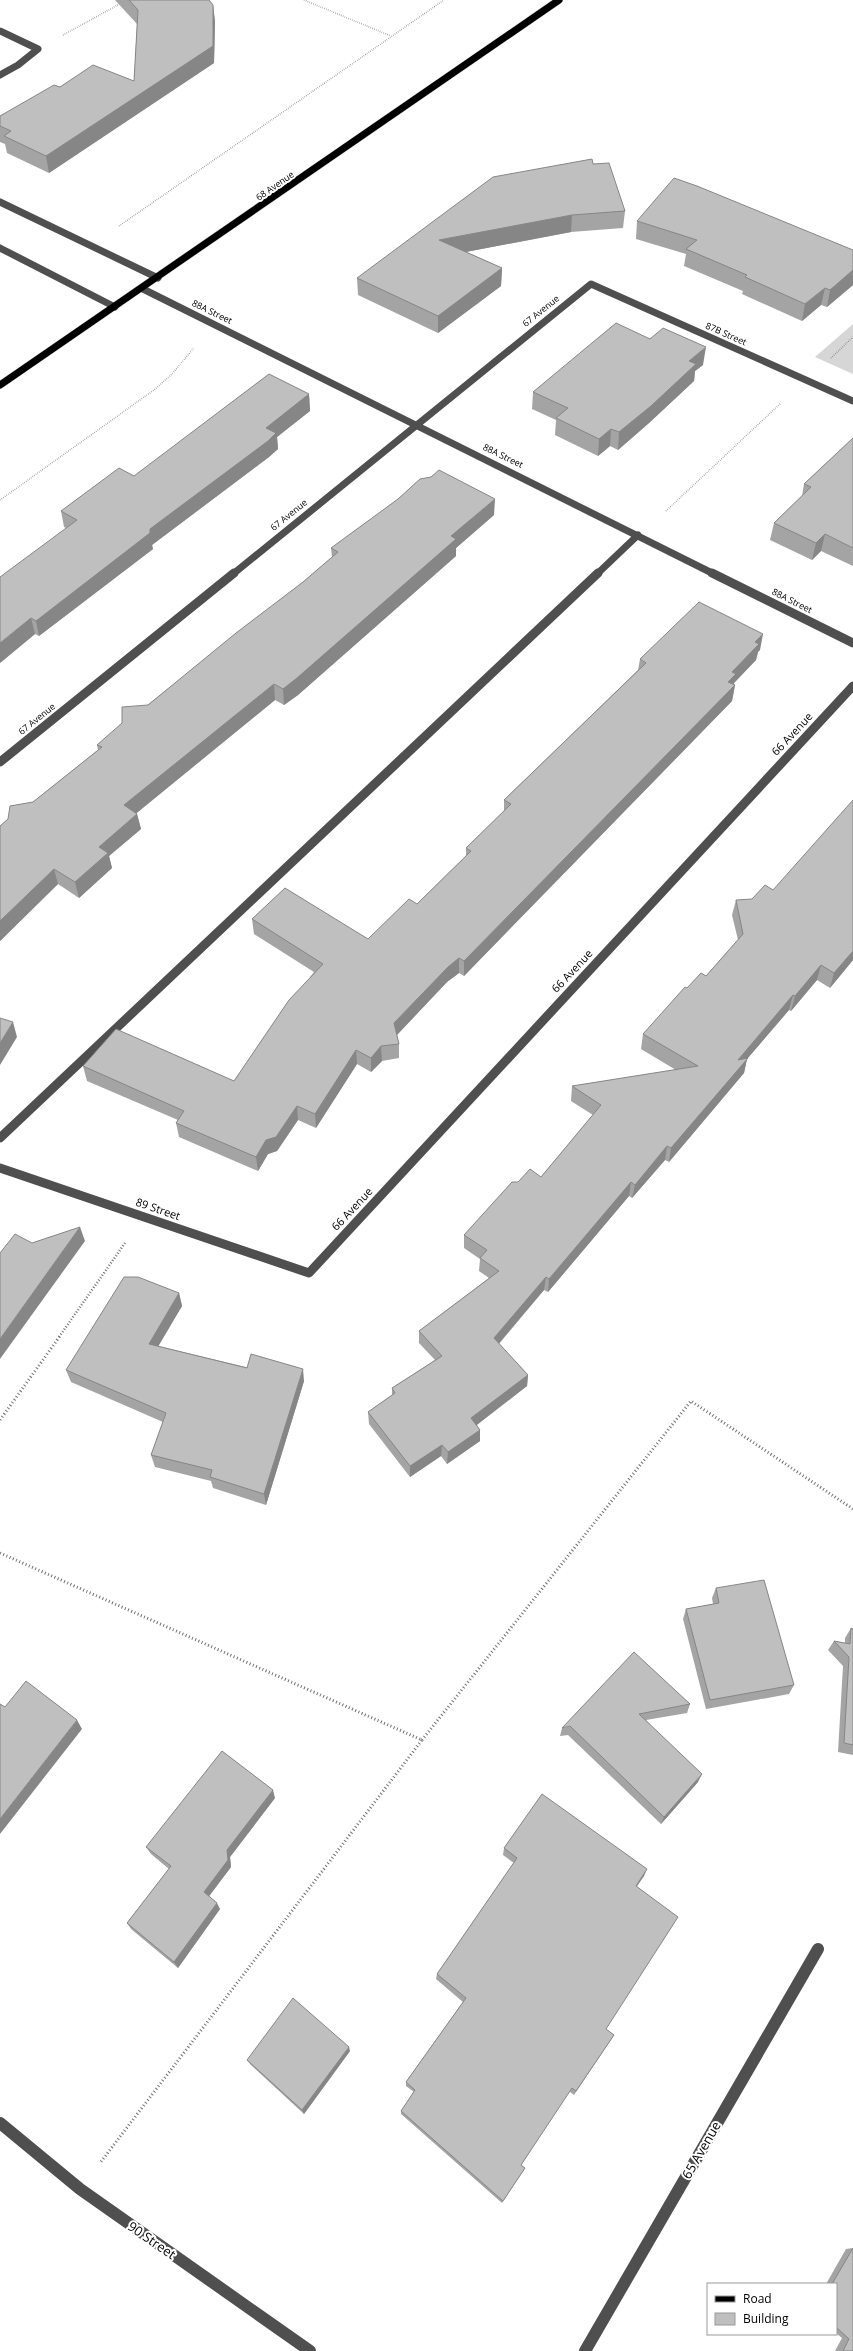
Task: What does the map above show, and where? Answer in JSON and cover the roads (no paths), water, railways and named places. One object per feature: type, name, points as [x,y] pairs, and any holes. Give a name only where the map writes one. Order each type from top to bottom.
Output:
[{"type":"main road","name":"68 Avenue","points":[[0,385],[116,307],[559,0]]},
{"type":"street","points":[[0,31],[38,49],[18,66],[0,75]]},
{"type":"street","points":[[0,202],[158,278]]},
{"type":"street","points":[[0,248],[116,307]]},
{"type":"street","name":"87B Street","points":[[591,284],[853,401]]},
{"type":"street","name":"67 Avenue","points":[[0,762],[591,284]]},
{"type":"street","name":"88A Street","points":[[143,288],[853,643]]},
{"type":"street","points":[[0,1138],[638,535]]},
{"type":"street","name":"66 Avenue","points":[[309,1273],[853,686]]},
{"type":"street","name":"89 Street","points":[[0,1168],[309,1273]]},
{"type":"street","name":"65 Avenue","points":[[585,2351],[818,1949]]},
{"type":"street","name":"90 Street","points":[[0,2124],[80,2189],[310,2351]]}]
